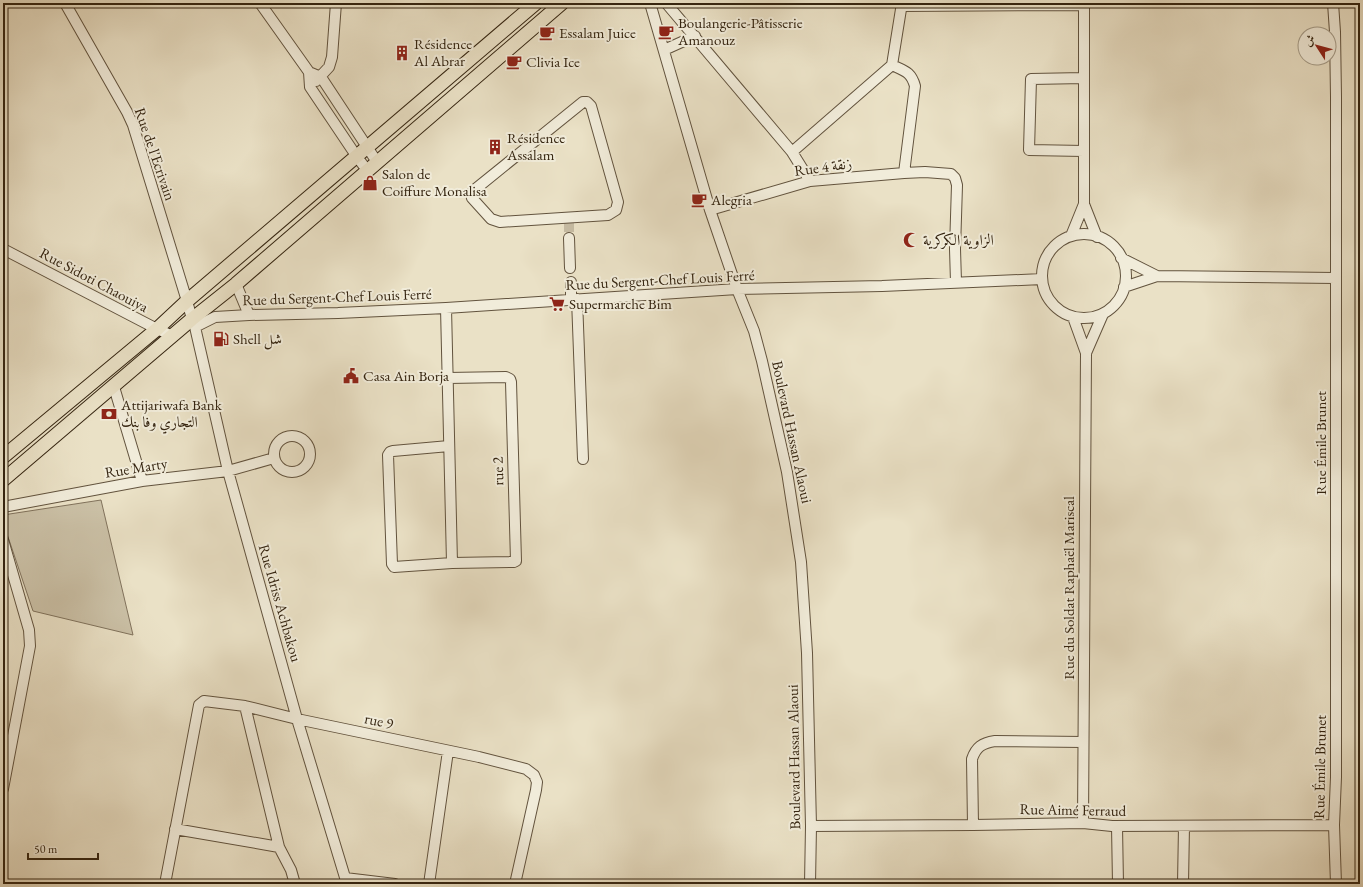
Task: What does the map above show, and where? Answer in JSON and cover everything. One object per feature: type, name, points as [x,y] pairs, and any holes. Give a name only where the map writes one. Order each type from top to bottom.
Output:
[{"type":"main road","points":[[3,480],[173,336],[194,323],[236,284],[562,3]]},
{"type":"main road","points":[[3,456],[157,329],[357,158],[530,5]]},
{"type":"street","name":"Rue de l'Ecrivain","points":[[64,3],[133,125],[194,323]]},
{"type":"street","points":[[260,3],[309,72],[310,87],[357,158],[372,166]]},
{"type":"street","points":[[310,87],[329,67],[332,57],[336,3]]},
{"type":"street","name":"Boulevard Hassan Alaoui","points":[[650,3],[710,210],[737,289],[754,331],[787,472],[801,562],[807,653],[811,826],[810,884]]},
{"type":"street","points":[[666,3],[792,152],[810,181]]},
{"type":"street","name":"Rue Émile Brunet","points":[[1333,3],[1336,90],[1336,777],[1334,825],[1336,884]]},
{"type":"street","points":[[792,152],[892,65],[902,5],[1084,4],[1084,204],[1097,237]]},
{"type":"street","points":[[664,50],[695,36]]},
{"type":"street","points":[[892,65],[904,70],[910,75],[915,86],[904,173]]},
{"type":"street","points":[[309,72],[321,77],[367,148],[372,166]]},
{"type":"street","points":[[1084,78],[1031,79],[1029,150],[1084,151]]},
{"type":"street","points":[[583,102],[587,102],[591,106],[618,202],[618,207],[608,215],[568,220],[497,222],[489,217],[473,200],[471,194],[575,108],[583,102]]},
{"type":"street","name":"Rue 4 زنقة","points":[[710,210],[810,181],[904,173],[951,174],[955,178],[957,186],[955,249],[956,282]]},
{"type":"street","points":[[1071,236],[1084,204]]},
{"type":"street","points":[[1084,235],[1097,237],[1107,242],[1115,249],[1121,258],[1125,272],[1124,287],[1120,298],[1103,314],[1088,318],[1073,317],[1057,309],[1046,296],[1042,279],[1042,270],[1049,252],[1063,240],[1071,236],[1084,235]]},
{"type":"street","points":[[569,238],[570,268]]},
{"type":"street","name":"Rue Sidoti Chaouiya","points":[[3,249],[173,336]]},
{"type":"street","points":[[1121,258],[1158,276]]},
{"type":"street","points":[[1124,287],[1158,276],[1336,278]]},
{"type":"street","name":"Rue du Sergent-Chef Louis Ferré","points":[[194,323],[215,318],[446,308],[737,289],[882,286],[1042,279]]},
{"type":"street","points":[[571,282],[574,300],[583,459]]},
{"type":"street","points":[[236,284],[249,316]]},
{"type":"street","points":[[446,308],[450,446],[452,563],[394,567],[388,455],[393,451],[450,446]]},
{"type":"street","name":"Rue du Soldat Raphaël Mariscal","points":[[1086,353],[1103,314]]},
{"type":"street","name":"Rue du Soldat Raphaël Mariscal","points":[[1073,317],[1086,353],[1083,823]]},
{"type":"street","name":"Rue Idriss Achbakou","points":[[194,323],[228,471],[297,719],[346,881]]},
{"type":"street","name":"rue 2","points":[[448,378],[506,377],[510,379],[516,559],[514,562],[452,563]]},
{"type":"street","points":[[114,387],[142,481]]},
{"type":"street","name":"Rue Marty","points":[[3,507],[142,481],[228,471],[274,458]]},
{"type":"street","points":[[3,540],[29,630],[30,646],[3,789]]},
{"type":"street","name":"rue 9","points":[[174,829],[199,705],[204,701],[245,706],[297,719],[526,769],[534,775],[537,782],[515,884]]},
{"type":"street","points":[[245,706],[279,847],[291,870],[295,884]]},
{"type":"street","points":[[973,825],[972,759],[980,746],[987,742],[994,741],[1083,742]]},
{"type":"street","points":[[429,884],[448,751]]},
{"type":"street","name":"Rue Aimé Ferraud","points":[[811,826],[1083,823],[1117,826],[1334,825]]},
{"type":"street","points":[[1117,826],[1118,884]]},
{"type":"street","points":[[1183,884],[1184,826]]},
{"type":"street","points":[[165,884],[174,829],[279,847]]},
{"type":"street","points":[[346,881],[395,884]]},
{"type":"shaded area","points":[[101,500],[133,635],[33,611],[3,522],[3,515]]},
{"type":"tunnel","points":[[569,222],[569,238]]},
{"type":"place","name":"Boulangerie-Pâtisserie Amanouz","points":[[666,32]]},
{"type":"place","name":"Essalam Juice","points":[[547,33]]},
{"type":"place","name":"Résidence Al Abrar","points":[[402,53]]},
{"type":"place","name":"Clivia Ice","points":[[514,62]]},
{"type":"place","name":"Résidence Assalam","points":[[495,147]]},
{"type":"place","name":"Salon de Coiffure Monalisa","points":[[370,183]]},
{"type":"place","name":"Alegria","points":[[699,200]]},
{"type":"place","name":"الزاوية الكركرية","points":[[911,240]]},
{"type":"place","name":"Supermarche Bim","points":[[557,304]]},
{"type":"place","name":"Shell شل","points":[[221,339]]},
{"type":"place","name":"Casa Ain Borja","points":[[351,376]]},
{"type":"place","name":"Attijariwafa Bank التجاري وفا بنك","points":[[109,414]]}]
